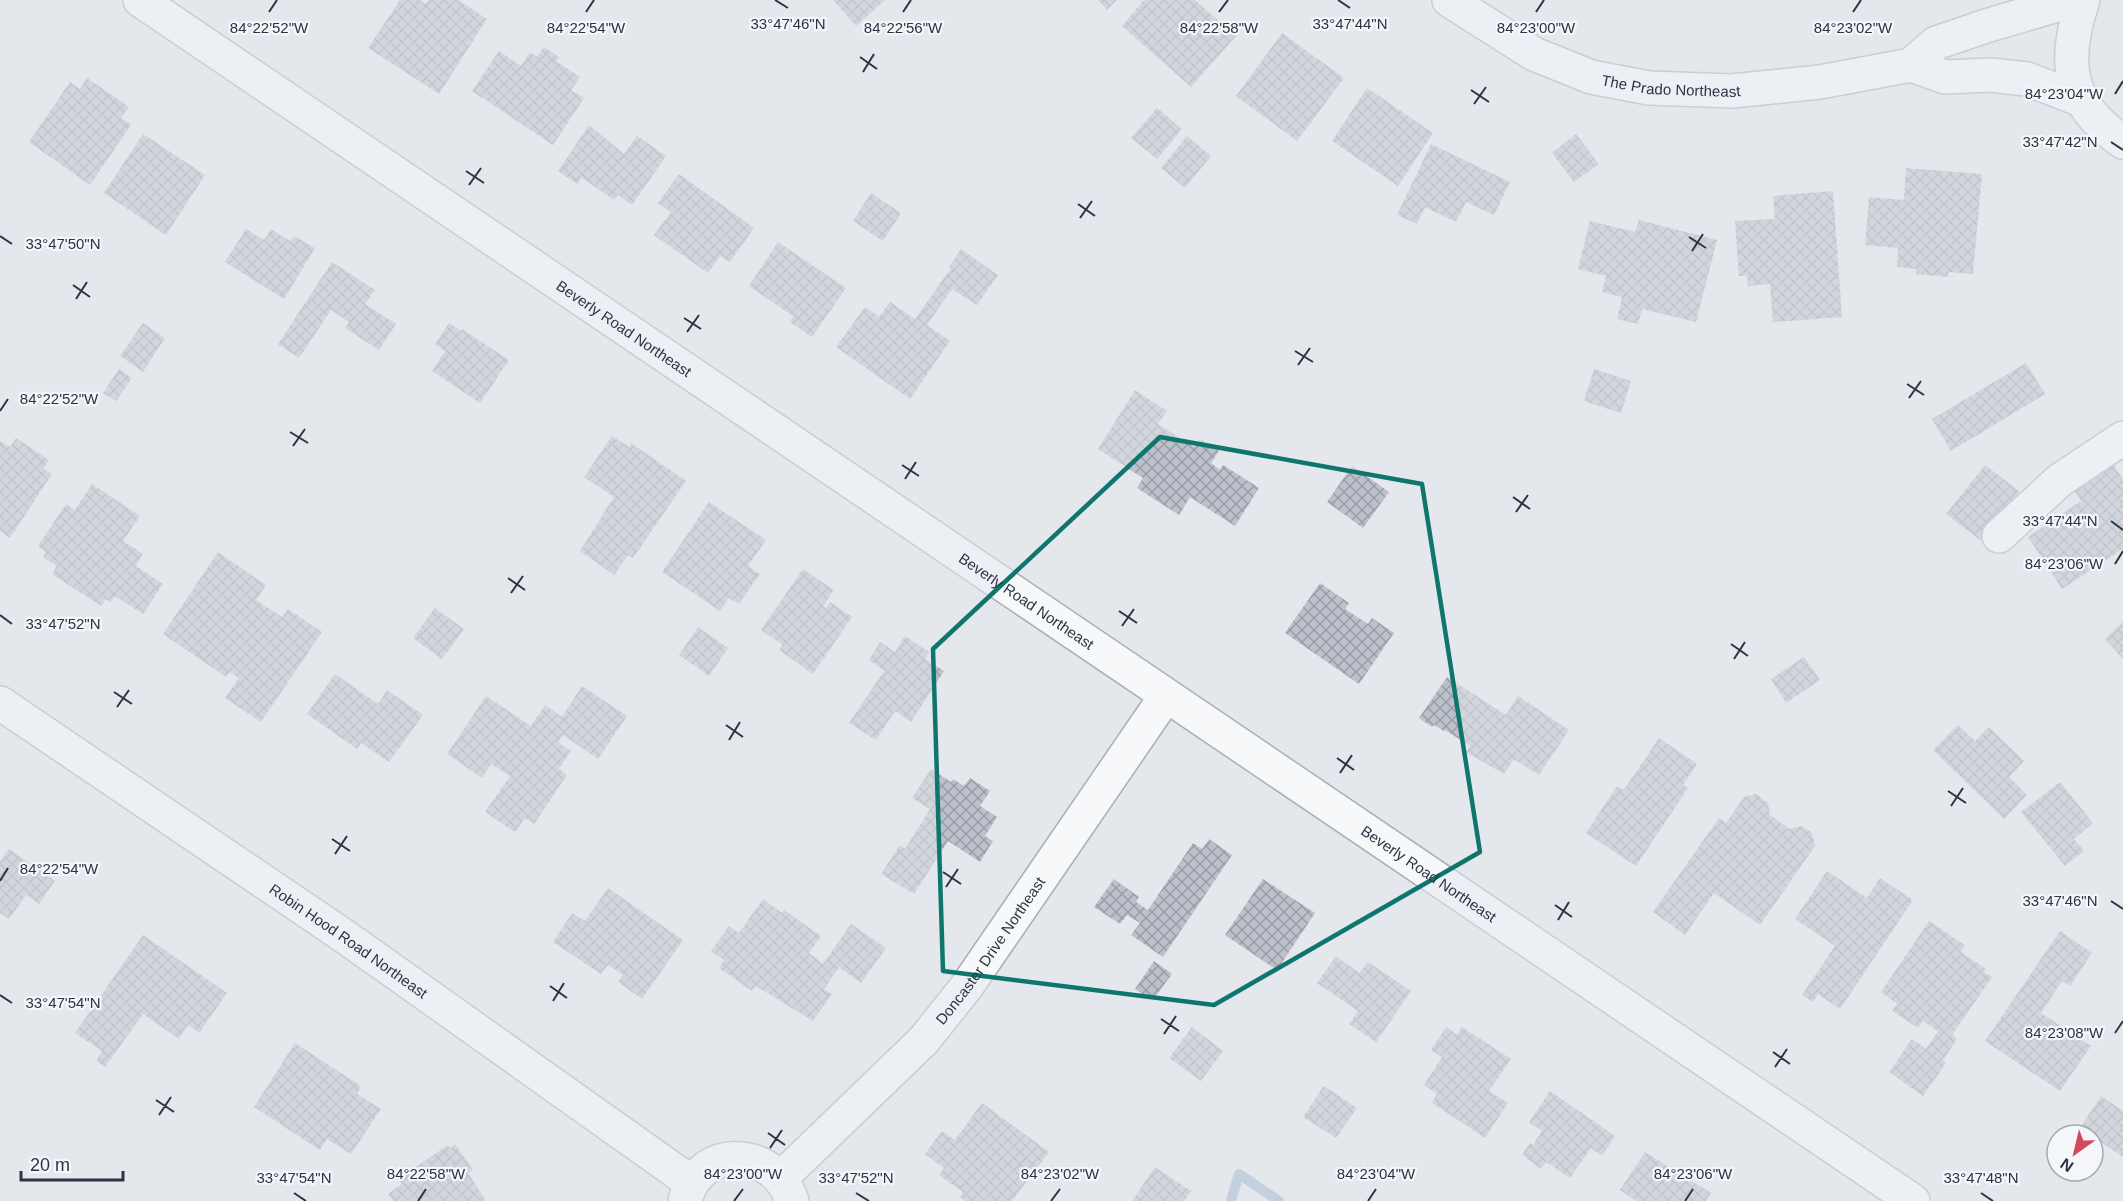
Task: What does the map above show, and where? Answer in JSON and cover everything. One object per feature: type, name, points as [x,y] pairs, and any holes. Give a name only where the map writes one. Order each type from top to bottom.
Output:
[{"type":"street","name":"Beverly Road Northeast","points":[[140,0],[1913,1201]]},
{"type":"street","name":"The Prado Northeast","points":[[1449,0],[1534,54],[1592,77],[1649,88],[1732,91],[1820,82],[1911,65]]},
{"type":"street","points":[[2074,0],[1936,43],[1911,65],[1945,77],[1990,75],[2027,79],[2079,99]]},
{"type":"street","points":[[2083,0],[2074,25],[2072,50],[2072,74],[2079,99],[2103,128],[2123,142]]},
{"type":"street","points":[[1999,536],[2060,480],[2123,438]]},
{"type":"street","name":"Doncaster Drive Northeast","points":[[787,1189],[924,1040],[966,986],[1166,696]]},
{"type":"street","name":"Robin Hood Road Northeast","points":[[0,703],[344,936],[689,1192]]},
{"type":"street","points":[[689,1192],[702,1172],[714,1163],[728,1159],[757,1161],[770,1168],[787,1189]]},
{"type":"highlighted area","points":[[1160,437],[1422,484],[1480,852],[1214,1005],[943,971],[933,649]]},
{"type":"building","points":[[400,0],[419,0],[426,4],[428,0],[458,0],[487,19],[439,94],[368,48]]},
{"type":"building","points":[[833,0],[885,0],[856,26]]},
{"type":"building","points":[[1098,0],[1117,0],[1107,10]]},
{"type":"building","points":[[1144,0],[1195,0],[1236,36],[1191,87],[1122,26]]},
{"type":"building","points":[[1282,33],[1344,78],[1297,141],[1236,96]]},
{"type":"building","points":[[544,47],[559,57],[556,61],[580,77],[571,90],[584,98],[553,145],[472,91],[499,51],[521,66],[530,52],[537,57]]},
{"type":"building","points":[[87,78],[129,107],[121,118],[131,125],[90,185],[29,142],[70,82],[80,89]]},
{"type":"building","points":[[1367,88],[1433,133],[1398,186],[1332,141]]},
{"type":"building","points":[[1157,108],[1182,129],[1157,159],[1131,138]]},
{"type":"building","points":[[589,125],[624,154],[637,136],[666,156],[632,205],[618,195],[614,200],[582,178],[577,184],[558,171]]},
{"type":"building","points":[[143,134],[205,175],[166,235],[104,193]]},
{"type":"building","points":[[1576,134],[1599,164],[1574,182],[1552,153]]},
{"type":"building","points":[[1187,136],[1211,156],[1185,188],[1161,168]]},
{"type":"building","points":[[1431,144],[1510,182],[1494,215],[1466,202],[1456,222],[1425,207],[1417,224],[1397,215]]},
{"type":"building","points":[[1906,168],[1982,174],[1973,274],[1949,272],[1948,277],[1916,274],[1916,269],[1897,267],[1898,248],[1865,245],[1869,197],[1904,200]]},
{"type":"building","points":[[679,174],[754,228],[730,262],[720,256],[708,273],[654,235],[671,212],[658,203]]},
{"type":"building","points":[[1833,191],[1842,317],[1773,322],[1770,284],[1748,286],[1747,276],[1739,276],[1735,221],[1775,219],[1773,196]]},
{"type":"building","points":[[871,193],[901,213],[883,241],[853,221]]},
{"type":"building","points":[[1639,220],[1717,240],[1696,322],[1642,309],[1638,324],[1617,319],[1622,297],[1602,292],[1606,276],[1578,269],[1590,221],[1635,232]]},
{"type":"building","points":[[246,229],[264,240],[271,229],[290,241],[294,236],[315,248],[284,299],[225,262]]},
{"type":"building","points":[[778,242],[846,288],[812,337],[790,322],[793,316],[749,286]]},
{"type":"building","points":[[961,249],[998,275],[977,305],[952,289],[927,325],[950,341],[910,399],[836,347],[865,307],[879,317],[890,302],[915,319],[951,268],[949,267]]},
{"type":"building","points":[[332,262],[375,290],[365,304],[396,324],[379,350],[345,328],[349,322],[331,310],[299,358],[278,344]]},
{"type":"building","points":[[143,323],[165,338],[143,372],[120,356]]},
{"type":"building","points":[[449,323],[509,360],[480,403],[432,371],[445,351],[435,344]]},
{"type":"building","points":[[2026,363],[2045,394],[1951,451],[1932,419]]},
{"type":"building","points":[[119,369],[132,378],[116,401],[103,393]]},
{"type":"building","points":[[1594,369],[1631,381],[1621,413],[1584,401]]},
{"type":"building","points":[[1135,390],[1167,411],[1158,424],[1194,447],[1200,439],[1219,451],[1211,463],[1220,470],[1223,465],[1259,488],[1235,526],[1190,497],[1179,515],[1137,488],[1143,478],[1098,449]]},
{"type":"building","points":[[612,436],[629,447],[631,443],[686,481],[633,558],[628,555],[614,575],[580,551],[614,497],[584,477]]},
{"type":"building","points":[[16,438],[49,460],[43,469],[52,474],[10,538],[0,531],[0,441],[10,447]]},
{"type":"building","points":[[2110,459],[2123,480],[2123,549],[2062,589],[2028,537],[2081,501],[2071,485]]},
{"type":"building","points":[[1985,465],[2019,491],[1980,540],[1946,514]]},
{"type":"building","points":[[1352,466],[1389,492],[1363,528],[1327,502]]},
{"type":"building","points":[[92,484],[140,516],[123,541],[143,554],[136,566],[163,584],[143,614],[115,596],[111,602],[106,599],[101,606],[52,574],[57,566],[43,557],[46,552],[38,546],[66,504],[75,510]]},
{"type":"building","points":[[709,502],[766,540],[748,566],[760,574],[739,604],[729,598],[720,611],[662,572]]},
{"type":"building","points":[[218,552],[266,585],[256,600],[282,617],[288,609],[322,632],[261,722],[225,698],[239,678],[230,672],[226,677],[163,634]]},
{"type":"building","points":[[803,569],[834,590],[823,606],[826,608],[830,602],[852,617],[813,674],[779,650],[783,645],[761,630]]},
{"type":"building","points":[[1320,583],[1349,603],[1345,609],[1368,624],[1372,618],[1394,633],[1359,684],[1285,633]]},
{"type":"building","points":[[435,608],[464,629],[442,659],[413,638]]},
{"type":"building","points":[[2123,622],[2123,659],[2105,639]]},
{"type":"building","points":[[698,627],[728,648],[709,676],[679,655]]},
{"type":"building","points":[[905,636],[929,652],[925,659],[944,671],[911,722],[895,711],[876,740],[849,723],[884,671],[869,660],[880,642],[895,652]]},
{"type":"building","points":[[1804,657],[1820,680],[1786,703],[1771,679]]},
{"type":"building","points":[[335,674],[378,704],[387,690],[423,715],[389,762],[361,743],[357,749],[307,714]]},
{"type":"building","points":[[1447,677],[1506,715],[1518,696],[1569,730],[1539,775],[1514,759],[1504,774],[1466,752],[1470,746],[1445,730],[1434,725],[1432,727],[1419,718]]},
{"type":"building","points":[[582,686],[627,716],[598,759],[563,735],[558,742],[571,751],[559,769],[567,775],[534,824],[525,818],[515,832],[485,812],[510,776],[491,764],[482,778],[447,754],[486,696],[531,726],[545,705],[562,717]]},
{"type":"building","points":[[1958,725],[1975,741],[1989,727],[2024,761],[2009,777],[2027,795],[2004,819],[1933,750]]},
{"type":"building","points":[[1659,738],[1697,764],[1683,785],[1688,788],[1636,866],[1586,833],[1617,786],[1624,790]]},
{"type":"building","points":[[931,769],[951,782],[953,779],[964,786],[970,778],[990,791],[980,806],[997,817],[985,836],[993,841],[980,862],[948,841],[914,894],[881,874],[900,845],[905,849],[930,809],[912,798]]},
{"type":"building","points":[[2060,782],[2093,823],[2074,839],[2084,851],[2065,866],[2021,812]]},
{"type":"building","points":[[1756,794],[1768,803],[1770,815],[1789,829],[1802,826],[1812,833],[1815,846],[1760,925],[1714,893],[1685,935],[1653,912],[1719,818],[1726,823],[1744,797]]},
{"type":"building","points":[[1209,839],[1232,855],[1163,957],[1131,935],[1140,923],[1127,915],[1120,924],[1094,907],[1114,879],[1139,897],[1136,902],[1148,910],[1193,843],[1202,849]]},
{"type":"building","points":[[9,849],[55,881],[39,904],[26,895],[9,919],[0,913],[0,861]]},
{"type":"building","points":[[1827,871],[1867,898],[1880,878],[1913,900],[1840,1009],[1818,994],[1813,1002],[1802,995],[1835,946],[1795,919]]},
{"type":"building","points":[[1263,879],[1315,913],[1277,970],[1225,935]]},
{"type":"building","points":[[608,888],[683,940],[642,999],[618,982],[623,975],[608,965],[601,974],[553,942],[572,913],[585,921]]},
{"type":"building","points":[[763,899],[782,913],[784,910],[821,936],[809,953],[823,964],[851,924],[886,948],[861,983],[839,967],[824,989],[832,994],[813,1021],[756,986],[752,991],[719,968],[724,960],[711,951],[729,926],[739,933]]},
{"type":"building","points":[[1929,921],[1965,945],[1961,952],[1986,969],[1984,972],[1992,977],[1952,1035],[1957,1039],[1943,1060],[1946,1063],[1923,1096],[1889,1072],[1912,1039],[1926,1049],[1938,1031],[1923,1021],[1918,1028],[1892,1011],[1897,1004],[1881,992]]},
{"type":"building","points":[[2060,931],[2092,953],[2070,986],[2062,981],[2041,1013],[2091,1046],[2060,1091],[1985,1041]]},
{"type":"building","points":[[143,935],[227,993],[199,1033],[188,1025],[179,1039],[143,1014],[105,1067],[96,1061],[102,1051],[75,1033]]},
{"type":"building","points":[[1336,956],[1359,973],[1368,962],[1411,991],[1376,1042],[1349,1024],[1358,1011],[1317,983]]},
{"type":"building","points":[[1154,961],[1172,974],[1152,1001],[1135,989]]},
{"type":"building","points":[[1192,1027],[1223,1051],[1201,1081],[1169,1058]]},
{"type":"building","points":[[1446,1027],[1457,1035],[1462,1027],[1511,1059],[1489,1091],[1508,1103],[1485,1138],[1432,1103],[1437,1094],[1424,1085],[1442,1057],[1431,1050]]},
{"type":"building","points":[[295,1043],[361,1086],[357,1094],[381,1109],[351,1154],[327,1139],[320,1150],[254,1107]]},
{"type":"building","points":[[1324,1086],[1357,1108],[1336,1138],[1303,1117]]},
{"type":"building","points":[[1550,1091],[1615,1136],[1602,1156],[1591,1148],[1570,1178],[1546,1162],[1541,1169],[1522,1155],[1530,1143],[1533,1145],[1542,1131],[1529,1122]]},
{"type":"building","points":[[2101,1096],[2123,1111],[2123,1157],[2105,1145],[2105,1123],[2083,1123]]},
{"type":"building","points":[[982,1103],[1049,1152],[1012,1201],[965,1201],[960,1197],[963,1192],[939,1175],[944,1168],[925,1154],[942,1131],[955,1140]]},
{"type":"building","points":[[455,1144],[473,1170],[468,1173],[486,1201],[393,1201],[388,1194],[402,1184],[398,1179],[448,1145],[450,1148]]},
{"type":"building","points":[[1645,1152],[1711,1193],[1706,1201],[1636,1201],[1620,1190]]},
{"type":"building","points":[[1155,1167],[1191,1191],[1184,1201],[1132,1201]]},
{"type":"waterway","points":[[1231,1201],[1239,1174],[1279,1201]]}]
